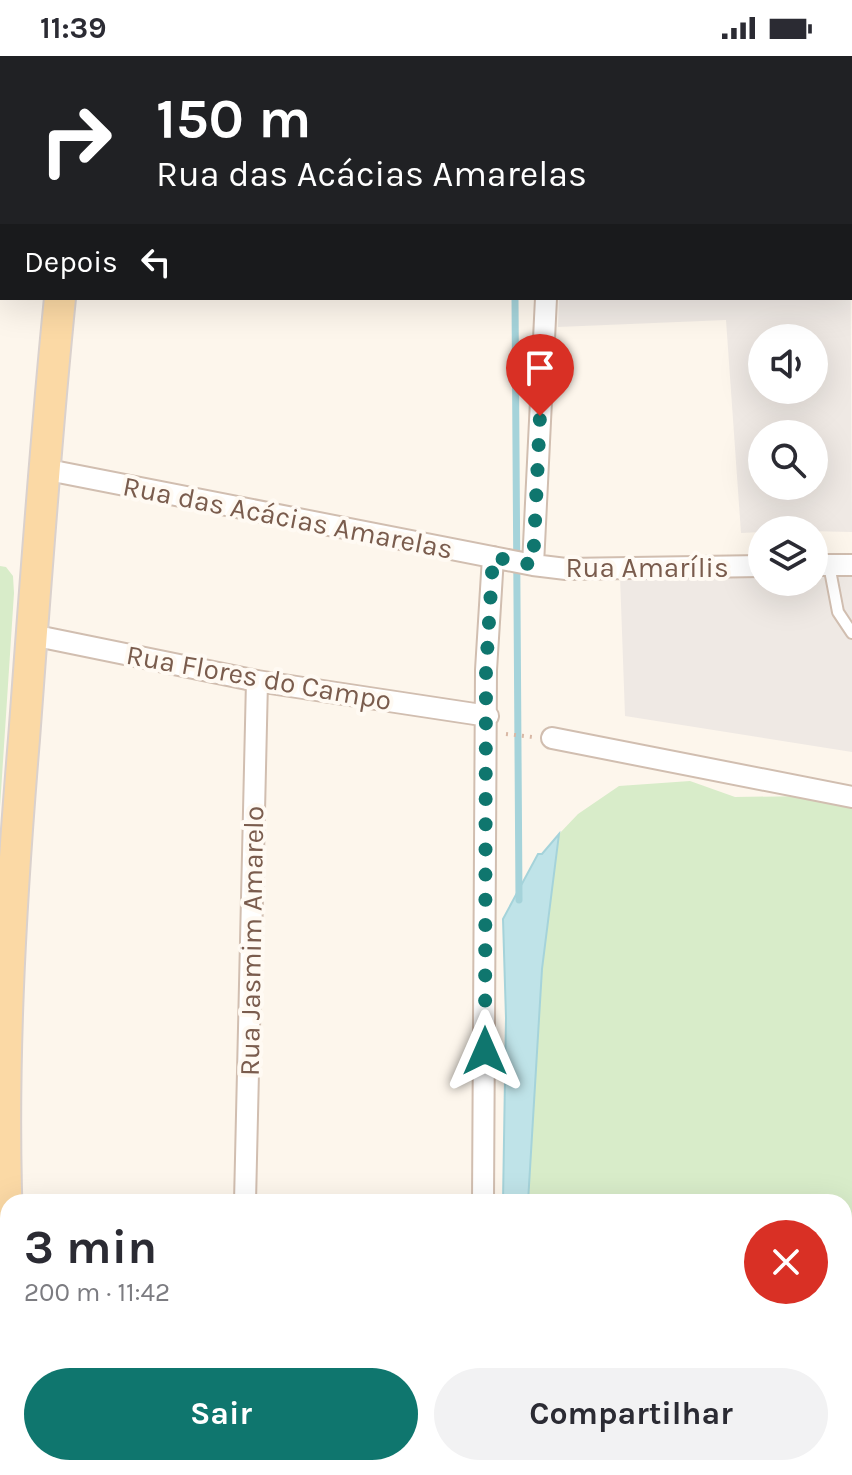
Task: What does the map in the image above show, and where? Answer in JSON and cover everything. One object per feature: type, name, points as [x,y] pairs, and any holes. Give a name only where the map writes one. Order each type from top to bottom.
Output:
[{"type":"main road","points":[[6,1194],[4,1124],[9,941],[43,469],[60,300]]},
{"type":"street","points":[[483,1194],[486,670],[513,560],[546,300]]},
{"type":"street","name":"Rua das Acácias Amarelas","points":[[43,469],[513,560]]},
{"type":"street","name":"Rua Amarílis","points":[[513,560],[566,569],[748,566]]},
{"type":"street","points":[[828,565],[852,565]]},
{"type":"street","name":"Rua Flores do Campo","points":[[32,635],[257,681],[488,716]]},
{"type":"street","name":"Rua Jasmim Amarelo","points":[[245,1194],[257,681]]},
{"type":"street","points":[[552,738],[852,797]]},
{"type":"lane","points":[[828,583],[838,612],[852,633]]},
{"type":"path","points":[[504,734],[552,738]]},
{"type":"shaded area","points":[[559,300],[851,300],[852,532],[828,531],[828,516],[748,516],[748,533],[741,533],[726,320],[558,327]]},
{"type":"shaded area","points":[[620,576],[748,576],[748,596],[828,596],[828,576],[852,577],[852,752],[625,716]]},
{"type":"green space","points":[[0,566],[6,567],[13,576],[14,593],[0,807]]},
{"type":"green space","points":[[690,781],[735,797],[810,796],[852,806],[852,1194],[528,1194],[542,969],[559,834],[578,814],[619,786]]},
{"type":"water","points":[[559,834],[542,969],[528,1194],[503,1194],[506,1018],[503,919],[538,854],[542,854]]},
{"type":"waterway","points":[[515,300],[519,900]]},
{"type":"route","points":[[485,1051],[486,670],[493,557],[533,565],[540,416]]}]
